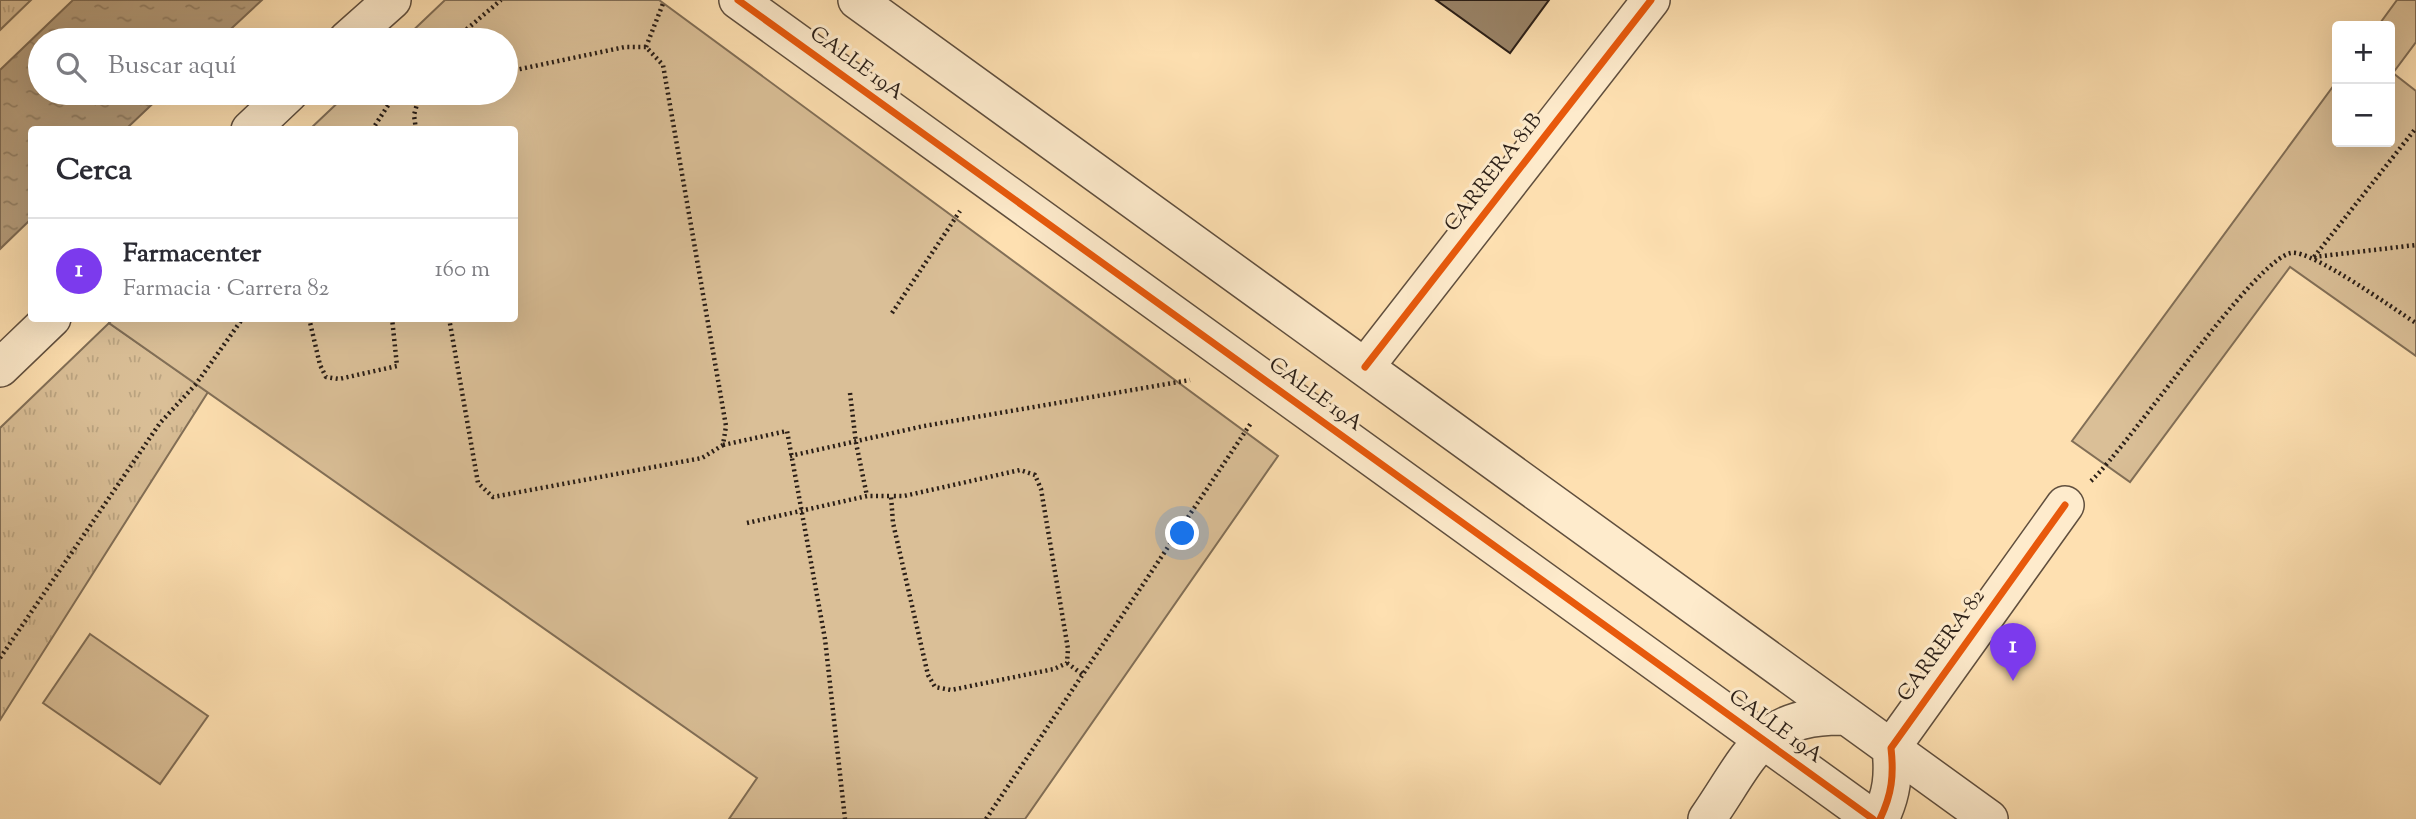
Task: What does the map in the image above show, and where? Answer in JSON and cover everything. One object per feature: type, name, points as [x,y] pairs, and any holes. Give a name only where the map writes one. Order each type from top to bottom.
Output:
[{"type":"street","points":[[360,28],[392,0]]},
{"type":"street","name":"CALLE 19A","points":[[738,0],[1873,819]]},
{"type":"street","points":[[857,0],[1989,819]]},
{"type":"street","name":"CARRERA 81B","points":[[1365,367],[1651,0]]},
{"type":"street","points":[[254,126],[276,105]]},
{"type":"street","points":[[0,368],[48,322]]},
{"type":"street","name":"CARRERA 82","points":[[1891,748],[2065,505]]},
{"type":"street","points":[[1707,819],[1763,739],[1799,718],[1846,716]]},
{"type":"street","points":[[1880,819],[1892,787],[1891,748]]},
{"type":"path","points":[[468,28],[501,0]]},
{"type":"path","points":[[646,47],[664,1]]},
{"type":"path","points":[[518,69],[625,47],[646,47],[663,65],[726,426],[723,445]]},
{"type":"path","points":[[375,126],[389,105]]},
{"type":"path","points":[[415,126],[414,115],[417,105]]},
{"type":"path","points":[[2314,257],[2416,128]]},
{"type":"path","points":[[892,313],[960,211]]},
{"type":"path","points":[[2065,505],[2104,469],[2243,293],[2276,260],[2292,252],[2314,257],[2416,246]]},
{"type":"path","points":[[2314,257],[2416,323]]},
{"type":"path","points":[[0,658],[160,424],[196,384],[240,322]]},
{"type":"path","points":[[310,322],[320,365],[326,377],[339,379],[397,366],[392,322]]},
{"type":"path","points":[[450,322],[478,482],[493,497],[702,458],[723,445],[787,431],[825,639],[845,819]]},
{"type":"path","points":[[790,456],[924,426],[1190,380]]},
{"type":"path","points":[[850,393],[866,496]]},
{"type":"path","points":[[986,819],[1251,423]]},
{"type":"path","points":[[747,523],[866,496],[904,496],[1020,470],[1035,475],[1041,489],[1068,649],[1067,663]]},
{"type":"path","points":[[891,496],[893,523],[922,649],[928,675],[935,687],[951,690],[1054,669],[1067,663]]},
{"type":"path","points":[[1067,663],[1082,674]]},
{"type":"green space","points":[[0,0],[31,0],[0,30]]},
{"type":"green space","points":[[445,0],[659,0],[1278,456],[1025,819],[729,819],[757,778],[109,323],[518,322],[518,126],[313,126],[335,105],[518,105],[518,28],[416,28]]},
{"type":"green space","points":[[2397,0],[2416,0],[2416,42],[2395,70],[2395,21],[2382,21]]},
{"type":"green space","points":[[2395,75],[2416,91],[2416,356],[2290,267],[2130,482],[2072,441],[2332,88],[2332,147],[2395,147]]},
{"type":"green space","points":[[109,323],[208,392],[0,720],[0,428]]},
{"type":"green space","points":[[90,634],[208,716],[160,784],[43,703]]},
{"type":"water","points":[[73,0],[262,0],[232,28],[44,28]]},
{"type":"water","points":[[28,43],[28,105],[151,105],[129,126],[28,126],[28,222],[0,249],[0,70]]},
{"type":"building","points":[[1436,0],[1549,0],[1510,53]]},
{"type":"cycle path","points":[[738,0],[1873,819]]},
{"type":"cycle path","points":[[1365,367],[1651,0]]},
{"type":"cycle path","points":[[1880,819],[1891,784],[1891,748],[2065,505]]},
{"type":"place","name":"Farmacenter","points":[[2013,681]]}]
